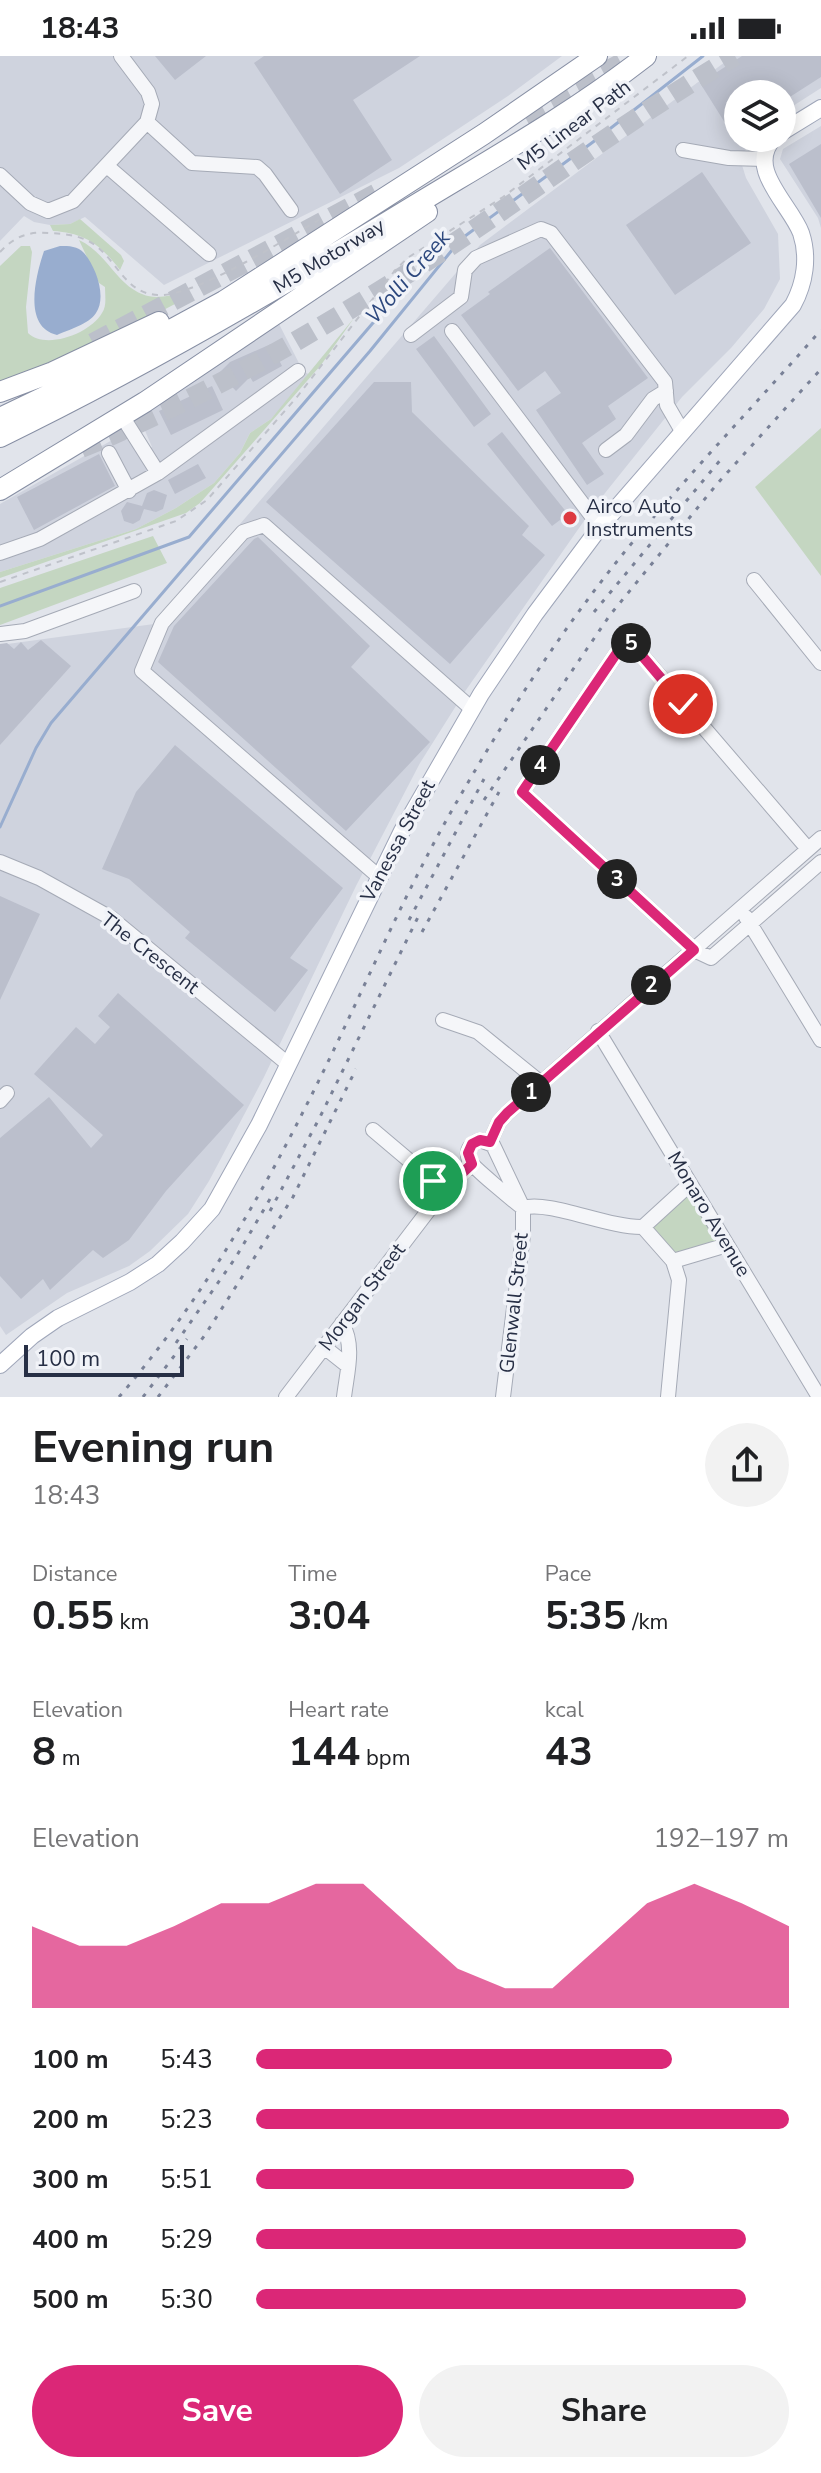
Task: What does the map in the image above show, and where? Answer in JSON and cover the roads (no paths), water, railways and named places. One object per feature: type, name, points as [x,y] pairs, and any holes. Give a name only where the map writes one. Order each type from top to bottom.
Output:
[{"type":"highway","name":"M5 Motorway","points":[[0,418],[71,384],[224,301],[496,127],[597,56]]},
{"type":"highway","name":"M5 Motorway","points":[[0,437],[146,362],[245,306],[553,121],[646,56]]},
{"type":"highway","points":[[0,490],[122,416],[409,225],[553,121]]},
{"type":"highway","points":[[0,392],[53,372],[223,290],[397,190]]},
{"type":"main road","points":[[796,123],[821,108]]},
{"type":"main road","points":[[765,159],[766,152]]},
{"type":"main road","name":"Vanessa Street","points":[[0,1364],[58,1318],[130,1282],[158,1264],[212,1209],[288,1064],[378,876],[425,787],[472,709],[535,614],[600,527],[782,320],[798,296],[804,270],[803,239],[771,182],[765,159]]},
{"type":"street","points":[[0,175],[30,203],[48,211],[73,201],[147,122],[152,104],[148,92],[121,56]]},
{"type":"street","points":[[147,122],[192,163],[257,167],[291,210]]},
{"type":"street","points":[[683,150],[729,158],[765,159]]},
{"type":"street","points":[[107,166],[209,254]]},
{"type":"street","points":[[411,335],[461,297],[465,270],[476,258],[541,229],[551,233],[665,382],[667,405],[682,431]]},
{"type":"street","points":[[452,331],[600,527]]},
{"type":"street","points":[[0,553],[40,539],[129,491],[298,371]]},
{"type":"street","points":[[606,450],[626,435],[653,399],[666,391]]},
{"type":"street","points":[[122,416],[158,473]]},
{"type":"street","points":[[109,453],[129,491]]},
{"type":"street","points":[[378,876],[142,671],[162,623],[243,532],[264,525],[472,709]]},
{"type":"street","points":[[754,580],[821,663]]},
{"type":"street","points":[[0,634],[25,631],[134,591]]},
{"type":"street","points":[[808,849],[627,638],[522,792],[694,950],[711,958],[821,862]]},
{"type":"street","points":[[475,1165],[491,1164],[499,1122],[598,1031],[821,838]]},
{"type":"street","name":"The Crescent","points":[[1,862],[39,878],[111,918],[288,1064]]},
{"type":"street","points":[[741,909],[821,1040]]},
{"type":"street","points":[[443,1020],[478,1032],[541,1083]]},
{"type":"street","name":"Monaro Avenue","points":[[598,1031],[819,1397]]},
{"type":"street","points":[[373,1130],[444,1190]]},
{"type":"street","points":[[523,1208],[493,1148],[480,1140],[472,1144],[468,1153],[475,1165],[523,1208],[537,1206],[626,1228],[643,1227],[690,1184]]},
{"type":"street","name":"Morgan Street","points":[[286,1397],[444,1190],[475,1165]]},
{"type":"street","name":"Glenwall Street","points":[[503,1397],[523,1235],[523,1208]]},
{"type":"street","points":[[643,1227],[673,1261],[679,1291],[668,1397]]},
{"type":"street","points":[[673,1261],[727,1245]]},
{"type":"street","points":[[342,1323],[350,1341],[344,1397]]},
{"type":"street","points":[[324,1347],[348,1366]]},
{"type":"water","points":[[70,246],[84,253],[96,274],[100,299],[93,317],[57,335],[39,322],[34,299],[44,251]]},
{"type":"waterway","name":"Wolli Creek","points":[[0,827],[36,748],[51,723],[370,351],[461,239],[703,56]]},
{"type":"waterway","points":[[0,606],[189,537],[415,274]]},
{"type":"tunnel","points":[[524,115],[635,56]]},
{"type":"tunnel","points":[[81,448],[200,393],[354,307],[735,56]]},
{"type":"tunnel","points":[[93,343],[383,190]]},
{"type":"railway","points":[[119,1397],[197,1295],[264,1185],[438,836],[522,695],[591,595],[641,532],[821,330]]},
{"type":"railway","points":[[484,800],[610,615],[717,484],[821,369]]},
{"type":"railway","points":[[594,612],[722,458]]},
{"type":"railway","points":[[409,920],[484,779]]},
{"type":"railway","points":[[422,932],[499,792]]},
{"type":"railway","points":[[270,1211],[421,911]]},
{"type":"railway","points":[[158,1397],[205,1335],[293,1197],[356,1069]]},
{"type":"railway","points":[[176,1343],[236,1257],[270,1199]]},
{"type":"railway","points":[[143,1397],[187,1339]]},
{"type":"place","name":"Airco Auto Instruments","points":[[570,518]]}]
